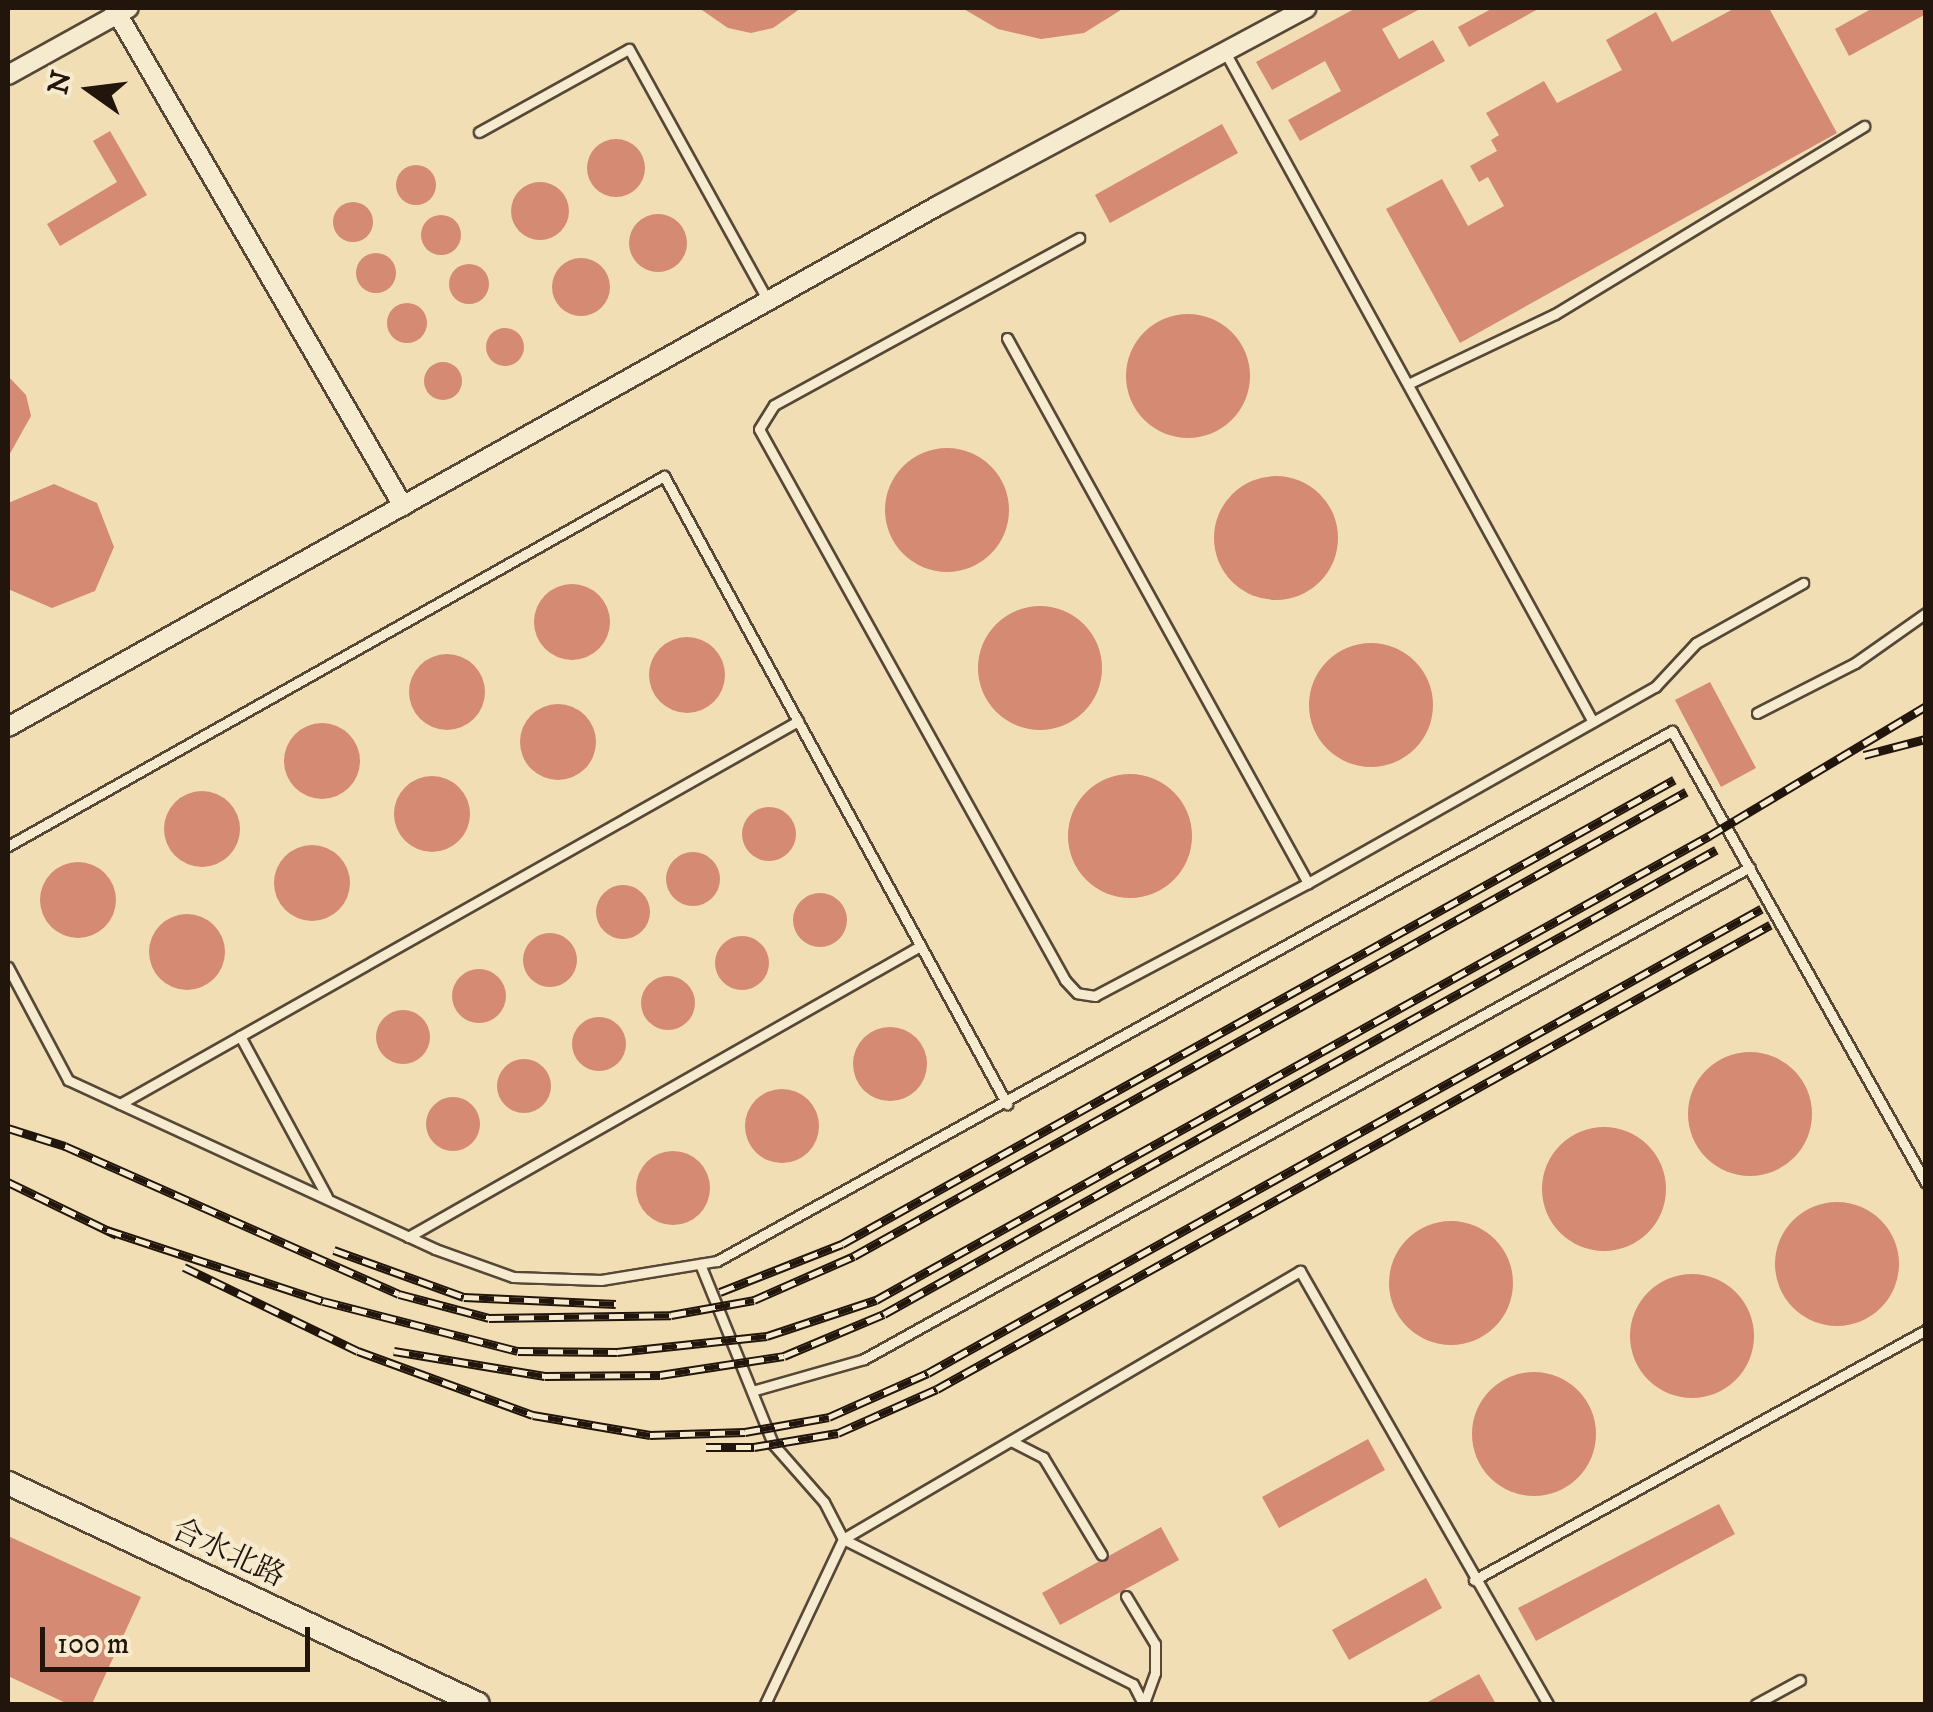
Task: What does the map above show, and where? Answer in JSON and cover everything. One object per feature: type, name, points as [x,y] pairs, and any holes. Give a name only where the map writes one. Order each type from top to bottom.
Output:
[{"type":"street","points":[[8,727],[768,301],[1307,8]]},
{"type":"street","points":[[8,76],[120,10],[402,506]]},
{"type":"street","name":"合水北路","points":[[8,1483],[478,1704]]},
{"type":"lane","points":[[480,132],[630,48],[768,301]]},
{"type":"lane","points":[[1225,52],[1594,722]]},
{"type":"lane","points":[[1408,384],[1555,314],[1864,126]]},
{"type":"lane","points":[[1080,238],[774,405],[762,419],[761,438],[1070,988],[1086,996],[1104,994],[1656,687],[1696,643],[1802,582]]},
{"type":"lane","points":[[1007,338],[1308,883]]},
{"type":"lane","points":[[8,846],[664,476],[1007,1104]]},
{"type":"lane","points":[[1757,713],[1855,663],[1926,613]]},
{"type":"lane","points":[[120,1104],[798,721]]},
{"type":"lane","points":[[8,967],[68,1080],[408,1237],[513,1277],[601,1280],[717,1262],[1672,731],[1926,1183]]},
{"type":"lane","points":[[752,1390],[864,1359],[1750,867]]},
{"type":"lane","points":[[408,1237],[920,946]]},
{"type":"lane","points":[[240,1036],[328,1200]]},
{"type":"lane","points":[[700,1264],[774,1444],[824,1502],[843,1539],[1132,1684],[1144,1702]]},
{"type":"lane","points":[[765,1704],[843,1539],[1300,1271],[1544,1701]]},
{"type":"lane","points":[[1474,1580],[1926,1330]]},
{"type":"lane","points":[[1013,1442],[1042,1457],[1102,1555]]},
{"type":"lane","points":[[1126,1596],[1155,1644],[1155,1673],[1144,1702]]},
{"type":"lane","points":[[1756,1704],[1800,1680]]},
{"type":"building","points":[[699,8],[801,8],[773,28],[751,33],[728,28]]},
{"type":"building","points":[[962,8],[1124,8],[1084,33],[1041,39],[998,29]]},
{"type":"building","points":[[1356,8],[1422,8],[1382,29],[1399,59],[1433,40],[1445,61],[1300,141],[1288,120],[1341,91],[1325,61],[1272,90],[1256,62]]},
{"type":"building","points":[[1493,8],[1540,8],[1469,47],[1458,27]]},
{"type":"building","points":[[1735,8],[1769,8],[1837,133],[1460,343],[1386,209],[1442,179],[1468,226],[1504,206],[1488,177],[1479,182],[1470,166],[1497,151],[1491,140],[1499,135],[1486,113],[1544,81],[1557,103],[1622,70],[1606,40],[1656,12],[1672,42]]},
{"type":"building","points":[[1873,8],[1926,8],[1926,14],[1849,56],[1835,29]]},
{"type":"building","points":[[1222,124],[1238,153],[1110,223],[1095,195]]},
{"type":"building","points":[[110,131],[147,195],[60,246],[47,224],[117,182],[93,141]]},
{"type":"building","points":[[616,139],[636,148],[645,168],[636,188],[616,197],[596,188],[587,168],[596,148]]},
{"type":"building","points":[[416,165],[430,171],[436,185],[430,199],[416,205],[402,199],[396,185],[402,171]]},
{"type":"building","points":[[540,182],[560,191],[569,211],[560,231],[540,240],[520,231],[511,211],[520,191]]},
{"type":"building","points":[[353,202],[367,208],[373,222],[367,236],[353,242],[339,236],[333,222],[339,208]]},
{"type":"building","points":[[658,214],[678,223],[687,243],[678,263],[658,272],[638,263],[629,243],[638,223]]},
{"type":"building","points":[[441,215],[455,221],[461,235],[455,249],[441,255],[427,249],[421,235],[427,221]]},
{"type":"building","points":[[376,253],[390,259],[396,273],[390,287],[376,293],[362,287],[356,273],[362,259]]},
{"type":"building","points":[[581,258],[601,267],[610,287],[601,307],[581,316],[561,307],[552,287],[561,267]]},
{"type":"building","points":[[469,264],[483,270],[489,284],[483,298],[469,304],[455,298],[449,284],[455,270]]},
{"type":"building","points":[[407,303],[421,309],[427,323],[421,337],[407,343],[393,337],[387,323],[393,309]]},
{"type":"building","points":[[1188,314],[1212,319],[1232,332],[1245,352],[1250,376],[1245,400],[1232,420],[1212,433],[1188,438],[1164,433],[1144,420],[1131,400],[1126,376],[1131,352],[1144,332],[1164,319]]},
{"type":"building","points":[[505,328],[519,333],[524,347],[519,361],[505,366],[491,361],[486,347],[491,333]]},
{"type":"building","points":[[443,362],[457,367],[462,381],[457,395],[443,400],[429,395],[424,381],[429,367]]},
{"type":"building","points":[[8,376],[26,395],[31,416],[8,457]]},
{"type":"building","points":[[947,448],[971,453],[991,466],[1004,486],[1009,510],[1004,534],[991,554],[971,567],[947,572],[923,567],[903,554],[890,534],[885,510],[890,486],[903,466],[923,453]]},
{"type":"building","points":[[1276,476],[1300,481],[1320,494],[1333,514],[1338,538],[1333,562],[1320,582],[1300,595],[1276,600],[1252,595],[1232,582],[1219,562],[1214,538],[1219,514],[1232,494],[1252,481]]},
{"type":"building","points":[[54,484],[97,503],[114,547],[95,591],[52,608],[8,589],[8,503]]},
{"type":"building","points":[[572,584],[599,595],[610,622],[599,649],[572,660],[545,649],[534,622],[545,595]]},
{"type":"building","points":[[1040,606],[1064,611],[1084,624],[1097,644],[1102,668],[1097,692],[1084,712],[1064,725],[1040,730],[1016,725],[996,712],[983,692],[978,668],[983,644],[996,624],[1016,611]]},
{"type":"building","points":[[687,637],[714,648],[725,675],[714,702],[687,713],[660,702],[649,675],[660,648]]},
{"type":"building","points":[[1371,643],[1395,648],[1415,661],[1428,681],[1433,705],[1428,729],[1415,749],[1395,762],[1371,767],[1347,762],[1327,749],[1314,729],[1309,705],[1314,681],[1327,661],[1347,648]]},
{"type":"building","points":[[447,654],[474,665],[485,692],[474,719],[447,730],[420,719],[409,692],[420,665]]},
{"type":"building","points":[[1710,682],[1756,768],[1721,787],[1675,700]]},
{"type":"building","points":[[558,704],[585,715],[596,742],[585,769],[558,780],[531,769],[520,742],[531,715]]},
{"type":"building","points":[[322,723],[349,734],[360,761],[349,788],[322,799],[295,788],[284,761],[295,734]]},
{"type":"building","points":[[1130,774],[1154,779],[1174,792],[1187,812],[1192,836],[1187,860],[1174,880],[1154,893],[1130,898],[1106,893],[1086,880],[1073,860],[1068,836],[1073,812],[1086,792],[1106,779]]},
{"type":"building","points":[[432,776],[459,787],[470,814],[459,841],[432,852],[405,841],[394,814],[405,787]]},
{"type":"building","points":[[202,791],[229,802],[240,829],[229,856],[202,867],[175,856],[164,829],[175,802]]},
{"type":"building","points":[[769,807],[788,815],[796,834],[788,853],[769,861],[750,853],[742,834],[750,815]]},
{"type":"building","points":[[312,845],[339,856],[350,883],[339,910],[312,921],[285,910],[274,883],[285,856]]},
{"type":"building","points":[[693,852],[712,860],[720,879],[712,898],[693,906],[674,898],[666,879],[674,860]]},
{"type":"building","points":[[78,862],[105,873],[116,900],[105,927],[78,938],[51,927],[40,900],[51,873]]},
{"type":"building","points":[[623,885],[642,893],[650,912],[642,931],[623,939],[604,931],[596,912],[604,893]]},
{"type":"building","points":[[820,893],[839,901],[847,920],[839,939],[820,947],[801,939],[793,920],[801,901]]},
{"type":"building","points":[[187,914],[214,925],[225,952],[214,979],[187,990],[160,979],[149,952],[160,925]]},
{"type":"building","points":[[550,933],[569,941],[577,960],[569,979],[550,987],[531,979],[523,960],[531,941]]},
{"type":"building","points":[[742,936],[761,944],[769,963],[761,982],[742,990],[723,982],[715,963],[723,944]]},
{"type":"building","points":[[479,969],[498,977],[506,996],[498,1015],[479,1023],[460,1015],[452,996],[460,977]]},
{"type":"building","points":[[668,976],[687,984],[695,1003],[687,1022],[668,1030],[649,1022],[641,1003],[649,984]]},
{"type":"building","points":[[403,1010],[422,1018],[430,1037],[422,1056],[403,1064],[384,1056],[376,1037],[384,1018]]},
{"type":"building","points":[[599,1017],[618,1025],[626,1044],[618,1063],[599,1071],[580,1063],[572,1044],[580,1025]]},
{"type":"building","points":[[890,1027],[916,1038],[927,1064],[916,1090],[890,1101],[864,1090],[853,1064],[864,1038]]},
{"type":"building","points":[[1750,1052],[1774,1057],[1794,1070],[1807,1090],[1812,1114],[1807,1138],[1794,1158],[1774,1171],[1750,1176],[1726,1171],[1706,1158],[1693,1138],[1688,1114],[1693,1090],[1706,1070],[1726,1057]]},
{"type":"building","points":[[524,1059],[543,1067],[551,1086],[543,1105],[524,1113],[505,1105],[497,1086],[505,1067]]},
{"type":"building","points":[[782,1089],[808,1100],[819,1126],[808,1152],[782,1163],[756,1152],[745,1126],[756,1100]]},
{"type":"building","points":[[453,1097],[472,1105],[480,1124],[472,1143],[453,1151],[434,1143],[426,1124],[434,1105]]},
{"type":"building","points":[[1604,1127],[1628,1131],[1648,1145],[1662,1165],[1666,1189],[1662,1213],[1648,1233],[1628,1247],[1604,1251],[1580,1247],[1560,1233],[1546,1213],[1542,1189],[1546,1165],[1560,1145],[1580,1131]]},
{"type":"building","points":[[673,1151],[699,1162],[710,1188],[699,1214],[673,1225],[647,1214],[636,1188],[647,1162]]},
{"type":"building","points":[[1837,1202],[1861,1206],[1881,1220],[1895,1240],[1899,1264],[1895,1288],[1881,1308],[1861,1322],[1837,1326],[1813,1322],[1793,1308],[1779,1288],[1775,1264],[1779,1240],[1793,1220],[1813,1206]]},
{"type":"building","points":[[1451,1221],[1475,1225],[1495,1239],[1509,1259],[1513,1283],[1509,1307],[1495,1327],[1475,1341],[1451,1345],[1427,1341],[1407,1327],[1393,1307],[1389,1283],[1393,1259],[1407,1239],[1427,1225]]},
{"type":"building","points":[[1692,1274],[1716,1278],[1736,1292],[1750,1312],[1754,1336],[1750,1360],[1736,1380],[1716,1394],[1692,1398],[1668,1394],[1648,1380],[1634,1360],[1630,1336],[1634,1312],[1648,1292],[1668,1278]]},
{"type":"building","points":[[1534,1372],[1558,1376],[1578,1390],[1592,1410],[1596,1434],[1592,1458],[1578,1478],[1558,1492],[1534,1496],[1510,1492],[1490,1478],[1476,1458],[1472,1434],[1476,1410],[1490,1390],[1510,1376]]},
{"type":"building","points":[[1368,1439],[1385,1470],[1279,1528],[1262,1497]]},
{"type":"building","points":[[1719,1504],[1735,1534],[1536,1641],[1518,1608]]},
{"type":"building","points":[[1161,1527],[1179,1560],[1060,1625],[1042,1593]]},
{"type":"building","points":[[8,1536],[141,1597],[92,1704],[68,1704],[8,1676]]},
{"type":"building","points":[[1426,1578],[1442,1608],[1349,1660],[1332,1630]]},
{"type":"building","points":[[1479,1674],[1496,1704],[1424,1704]]},
{"type":"railway","points":[[107,1230],[323,1301],[518,1351],[617,1352],[767,1336],[876,1300],[1709,836],[1926,706]]},
{"type":"railway","points":[[1864,755],[1926,739]]},
{"type":"railway","points":[[720,1292],[842,1244],[1674,780]]},
{"type":"railway","points":[[8,1128],[65,1146],[399,1294],[489,1318],[671,1315],[754,1300],[854,1256],[1686,792]]},
{"type":"railway","points":[[394,1351],[545,1376],[660,1375],[784,1356],[884,1314],[1716,850]]},
{"type":"railway","points":[[184,1267],[358,1351],[533,1415],[650,1435],[745,1432],[829,1417],[928,1373],[1761,909]]},
{"type":"railway","points":[[706,1447],[754,1447],[838,1433],[937,1389],[1770,925]]},
{"type":"railway","points":[[8,1182],[117,1235]]},
{"type":"railway","points":[[334,1250],[464,1297],[616,1304]]}]
